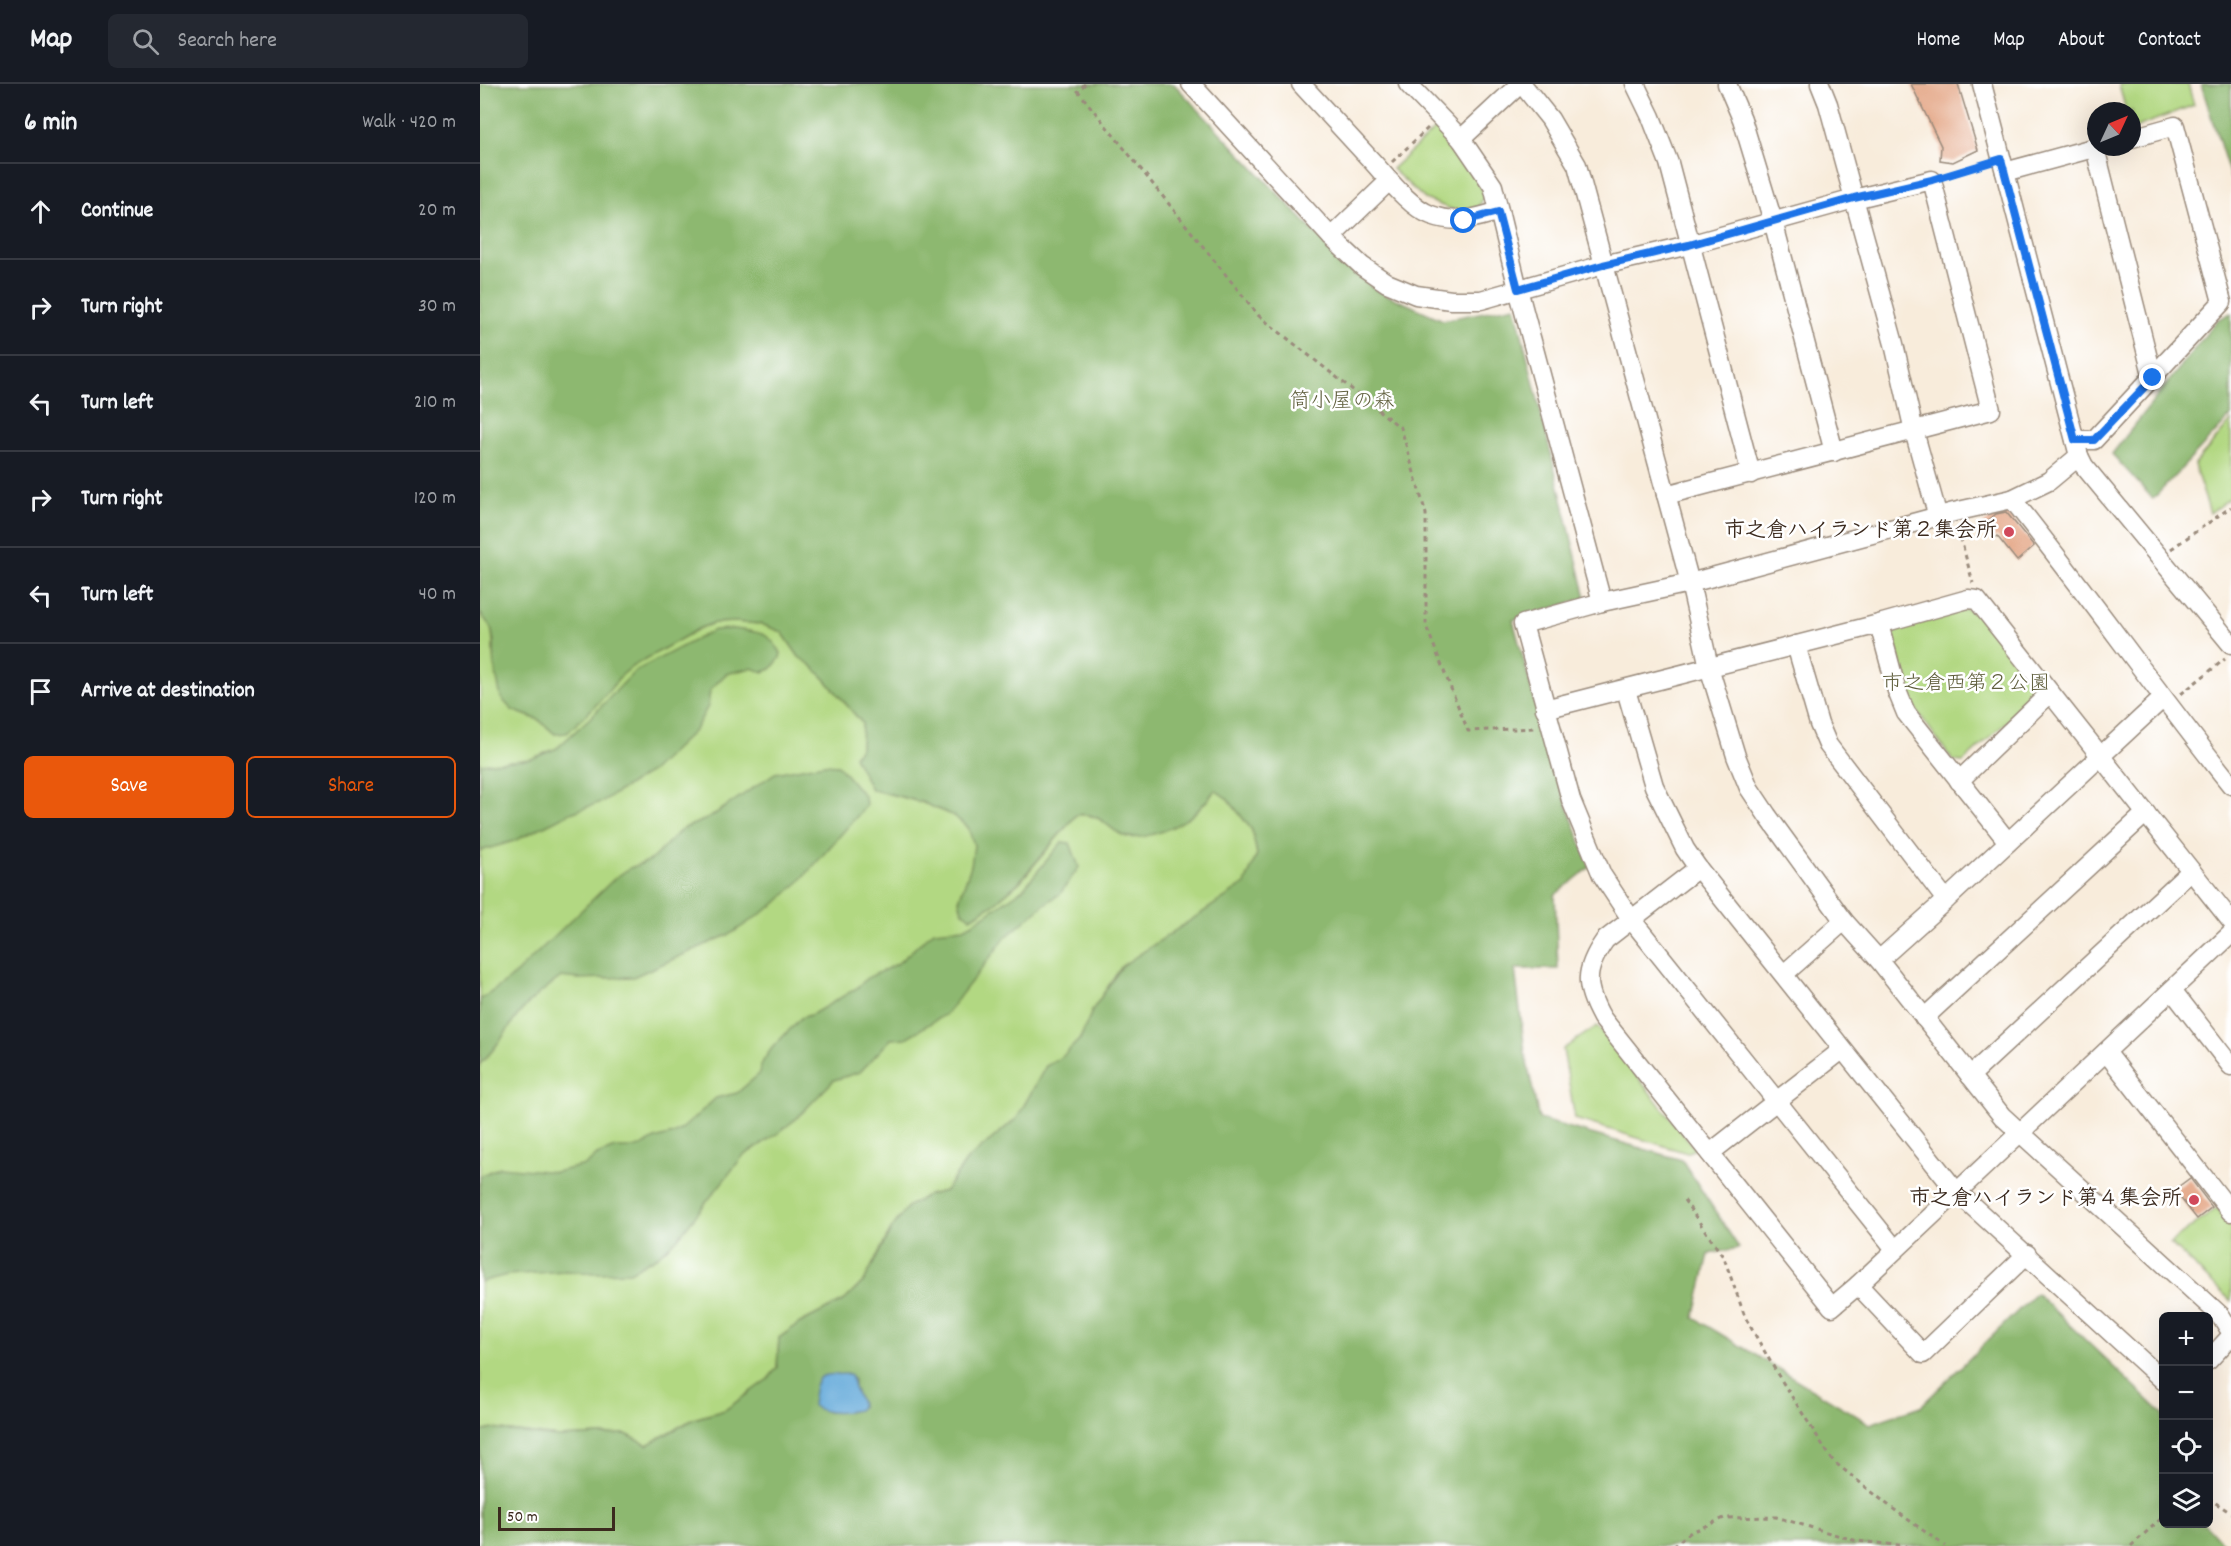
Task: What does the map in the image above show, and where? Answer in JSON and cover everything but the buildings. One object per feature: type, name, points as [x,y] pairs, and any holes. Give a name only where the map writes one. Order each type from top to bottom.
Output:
[{"type":"street","points":[[1191,84],[1331,237],[1362,266],[1387,284],[1416,295],[1451,300],[1481,300],[1603,265],[1689,245],[1854,198],[1932,180],[1990,410],[1666,495]]},
{"type":"street","points":[[1301,84],[1385,176],[1418,208],[1437,217],[1464,221],[1498,212]]},
{"type":"street","points":[[1408,84],[1461,140],[1493,186],[1518,289],[1602,602]]},
{"type":"street","points":[[1461,140],[1521,84],[1551,119],[1577,165],[1690,583],[1709,667],[1736,756],[1749,788],[1844,921],[1879,960],[2002,1116],[2221,1316],[2231,1334],[2213,1355]]},
{"type":"street","points":[[1635,84],[1669,163],[1751,474]]},
{"type":"street","points":[[1727,84],[1742,119],[1773,221],[1834,452]]},
{"type":"street","points":[[1820,84],[1828,104],[1894,344],[1914,431],[1946,515]]},
{"type":"street","points":[[1982,84],[2077,448],[2084,466],[2231,644]]},
{"type":"street","points":[[1895,1249],[1631,919],[1602,875],[1571,800],[1523,624],[2012,499],[2049,481],[2077,448],[2094,440],[2222,302],[2175,126],[2141,135]]},
{"type":"street","points":[[2003,165],[2087,149]]},
{"type":"street","points":[[2098,156],[2153,378]]},
{"type":"street","points":[[1331,237],[1385,176]]},
{"type":"street","points":[[2012,499],[2165,702],[2231,785]]},
{"type":"street","points":[[1545,709],[1626,690],[1968,599],[1977,600],[2231,921]]},
{"type":"street","points":[[1879,624],[1897,691],[1906,713],[2008,842]]},
{"type":"street","points":[[1796,645],[1819,724],[1828,745],[1946,900]]},
{"type":"street","points":[[1626,690],[1654,786],[1684,849],[1698,868],[1956,1191],[2159,1377]]},
{"type":"street","points":[[1959,781],[2050,693]]},
{"type":"street","points":[[1879,960],[2102,756],[2165,702]]},
{"type":"street","points":[[1924,1018],[2146,813]]},
{"type":"street","points":[[1698,868],[1605,940],[1594,955],[1589,970],[1589,994],[1602,1018],[1832,1307],[2231,934]]},
{"type":"street","points":[[1970,1076],[2191,871]]},
{"type":"street","points":[[1784,974],[1844,921]]},
{"type":"street","points":[[2172,990],[2231,1066]]},
{"type":"street","points":[[1710,1153],[1842,1050]]},
{"type":"street","points":[[2106,1052],[2231,1212]]},
{"type":"street","points":[[1858,1285],[1923,1354],[2027,1254]]},
{"type":"path","points":[[1085,84],[1078,91],[1258,316],[1401,428],[1426,514],[1426,626],[1468,731],[1551,728]]},
{"type":"path","points":[[1385,176],[1439,118]]},
{"type":"path","points":[[1932,180],[2003,165]]},
{"type":"path","points":[[2160,557],[2231,507]]},
{"type":"path","points":[[1946,515],[1977,600]]},
{"type":"path","points":[[2165,702],[2231,654]]},
{"type":"path","points":[[1684,1200],[1724,1258],[1744,1317],[1833,1461],[1945,1546]]},
{"type":"path","points":[[2213,1501],[2231,1513]]},
{"type":"path","points":[[1672,1546],[1691,1532],[1724,1518],[1776,1517],[1857,1541],[1907,1546]]},
{"type":"path","points":[[2131,1546],[2159,1520]]},
{"type":"green space","name":"筒小屋の森","points":[[480,84],[1174,84],[1353,273],[1378,291],[1443,320],[1515,306],[1586,598],[1513,620],[1550,759],[1590,867],[1555,895],[1558,969],[1515,969],[1525,1053],[1539,1119],[1682,1160],[1739,1248],[1709,1254],[1694,1318],[1870,1424],[1921,1406],[2036,1293],[2159,1410],[2159,1528],[2209,1528],[2225,1546],[480,1546],[480,1432],[493,1429],[558,1437],[626,1434],[647,1445],[694,1419],[725,1410],[768,1379],[777,1368],[779,1338],[800,1323],[845,1300],[864,1281],[892,1228],[908,1206],[928,1195],[945,1191],[967,1160],[1017,1118],[1046,1066],[1062,1057],[1080,1039],[1093,1009],[1122,966],[1245,884],[1257,854],[1252,830],[1228,799],[1215,790],[1202,806],[1179,824],[1145,836],[1128,837],[1097,817],[1076,815],[1019,882],[995,903],[971,918],[962,911],[959,900],[971,866],[974,845],[968,827],[952,815],[921,802],[871,789],[854,756],[861,747],[862,723],[825,679],[799,657],[782,632],[761,624],[735,622],[714,623],[700,628],[633,666],[567,733],[555,734],[539,720],[512,710],[501,698],[494,665],[494,642],[491,627],[480,613]],"holes":[[[854,1380],[854,1388],[861,1404],[848,1412],[827,1412]]]},
{"type":"green space","points":[[2119,84],[2188,84],[2194,105],[2141,126],[2141,102],[2124,102]]},
{"type":"green space","points":[[2201,84],[2231,84],[2231,179]]},
{"type":"green space","points":[[1438,126],[1471,168],[1485,196],[1477,209],[1458,212],[1425,199],[1392,169]]},
{"type":"green space","points":[[2231,313],[2231,416],[2153,499],[2112,454],[2217,320]]},
{"type":"green space","points":[[2231,421],[2231,497],[2210,513],[2194,465]]},
{"type":"green space","name":"市之倉西第２公園","points":[[1966,609],[1981,615],[2036,684],[2034,697],[1963,762],[1953,761],[1910,701],[1893,635],[1898,629]]},
{"type":"green space","points":[[480,613],[492,631],[494,666],[512,710],[539,720],[555,734],[598,703],[622,675],[633,666],[700,628],[714,623],[735,622],[761,624],[782,632],[799,657],[825,679],[862,723],[861,747],[871,789],[933,806],[949,813],[962,822],[970,833],[974,847],[972,861],[959,900],[971,918],[995,903],[1020,882],[1076,815],[1096,818],[1124,836],[1207,801],[1215,790],[1228,799],[1252,830],[1257,854],[1245,884],[1122,966],[1093,1009],[1080,1039],[1062,1058],[1046,1066],[1017,1118],[967,1160],[945,1191],[928,1195],[892,1228],[864,1281],[845,1300],[800,1323],[779,1338],[777,1368],[768,1379],[725,1410],[693,1419],[647,1445],[626,1434],[558,1437],[493,1429],[480,1432]]},
{"type":"green space","points":[[735,629],[757,632],[771,640],[781,653],[780,658],[771,669],[763,672],[751,668],[726,674],[710,690],[708,706],[695,730],[651,772],[601,802],[568,814],[514,841],[480,851],[480,764],[531,759],[557,748],[592,716],[635,671],[714,630]]},
{"type":"green space","points":[[824,764],[838,765],[865,797],[866,806],[800,881],[774,905],[732,933],[633,977],[578,979],[561,977],[525,1007],[495,1048],[480,1064],[480,1000],[510,979],[615,878],[630,868],[651,860],[682,829],[709,818],[775,773]]},
{"type":"green space","points":[[1062,842],[1070,843],[1079,867],[1060,894],[1006,937],[946,1014],[906,1038],[891,1039],[860,1072],[834,1080],[797,1118],[743,1156],[678,1238],[658,1256],[630,1272],[565,1271],[507,1275],[480,1282],[480,1176],[500,1167],[555,1172],[586,1165],[597,1155],[615,1148],[637,1148],[655,1139],[673,1134],[683,1128],[716,1098],[737,1093],[758,1075],[763,1061],[772,1048],[801,1018],[813,1014],[857,988],[867,978],[897,964],[934,931],[964,928],[975,922],[1023,889]]},
{"type":"green space","points":[[1597,1026],[1695,1149],[1687,1153],[1575,1119],[1563,1049]]},
{"type":"green space","points":[[2217,1208],[2231,1225],[2231,1301],[2170,1243]]},
{"type":"water","points":[[831,1374],[850,1374],[860,1402],[861,1407],[858,1410],[828,1412],[812,1405],[815,1386],[821,1377]]},
{"type":"place","name":"市之倉ハイランド第２集会所","points":[[2009,532]]},
{"type":"place","name":"市之倉ハイランド第４集会所","points":[[2194,1200]]},
{"type":"route","points":[[1464,221],[1498,212],[1518,289],[1603,265],[1689,245],[1854,198],[1932,180],[2001,159],[2075,440],[2094,440],[2153,378]]}]
